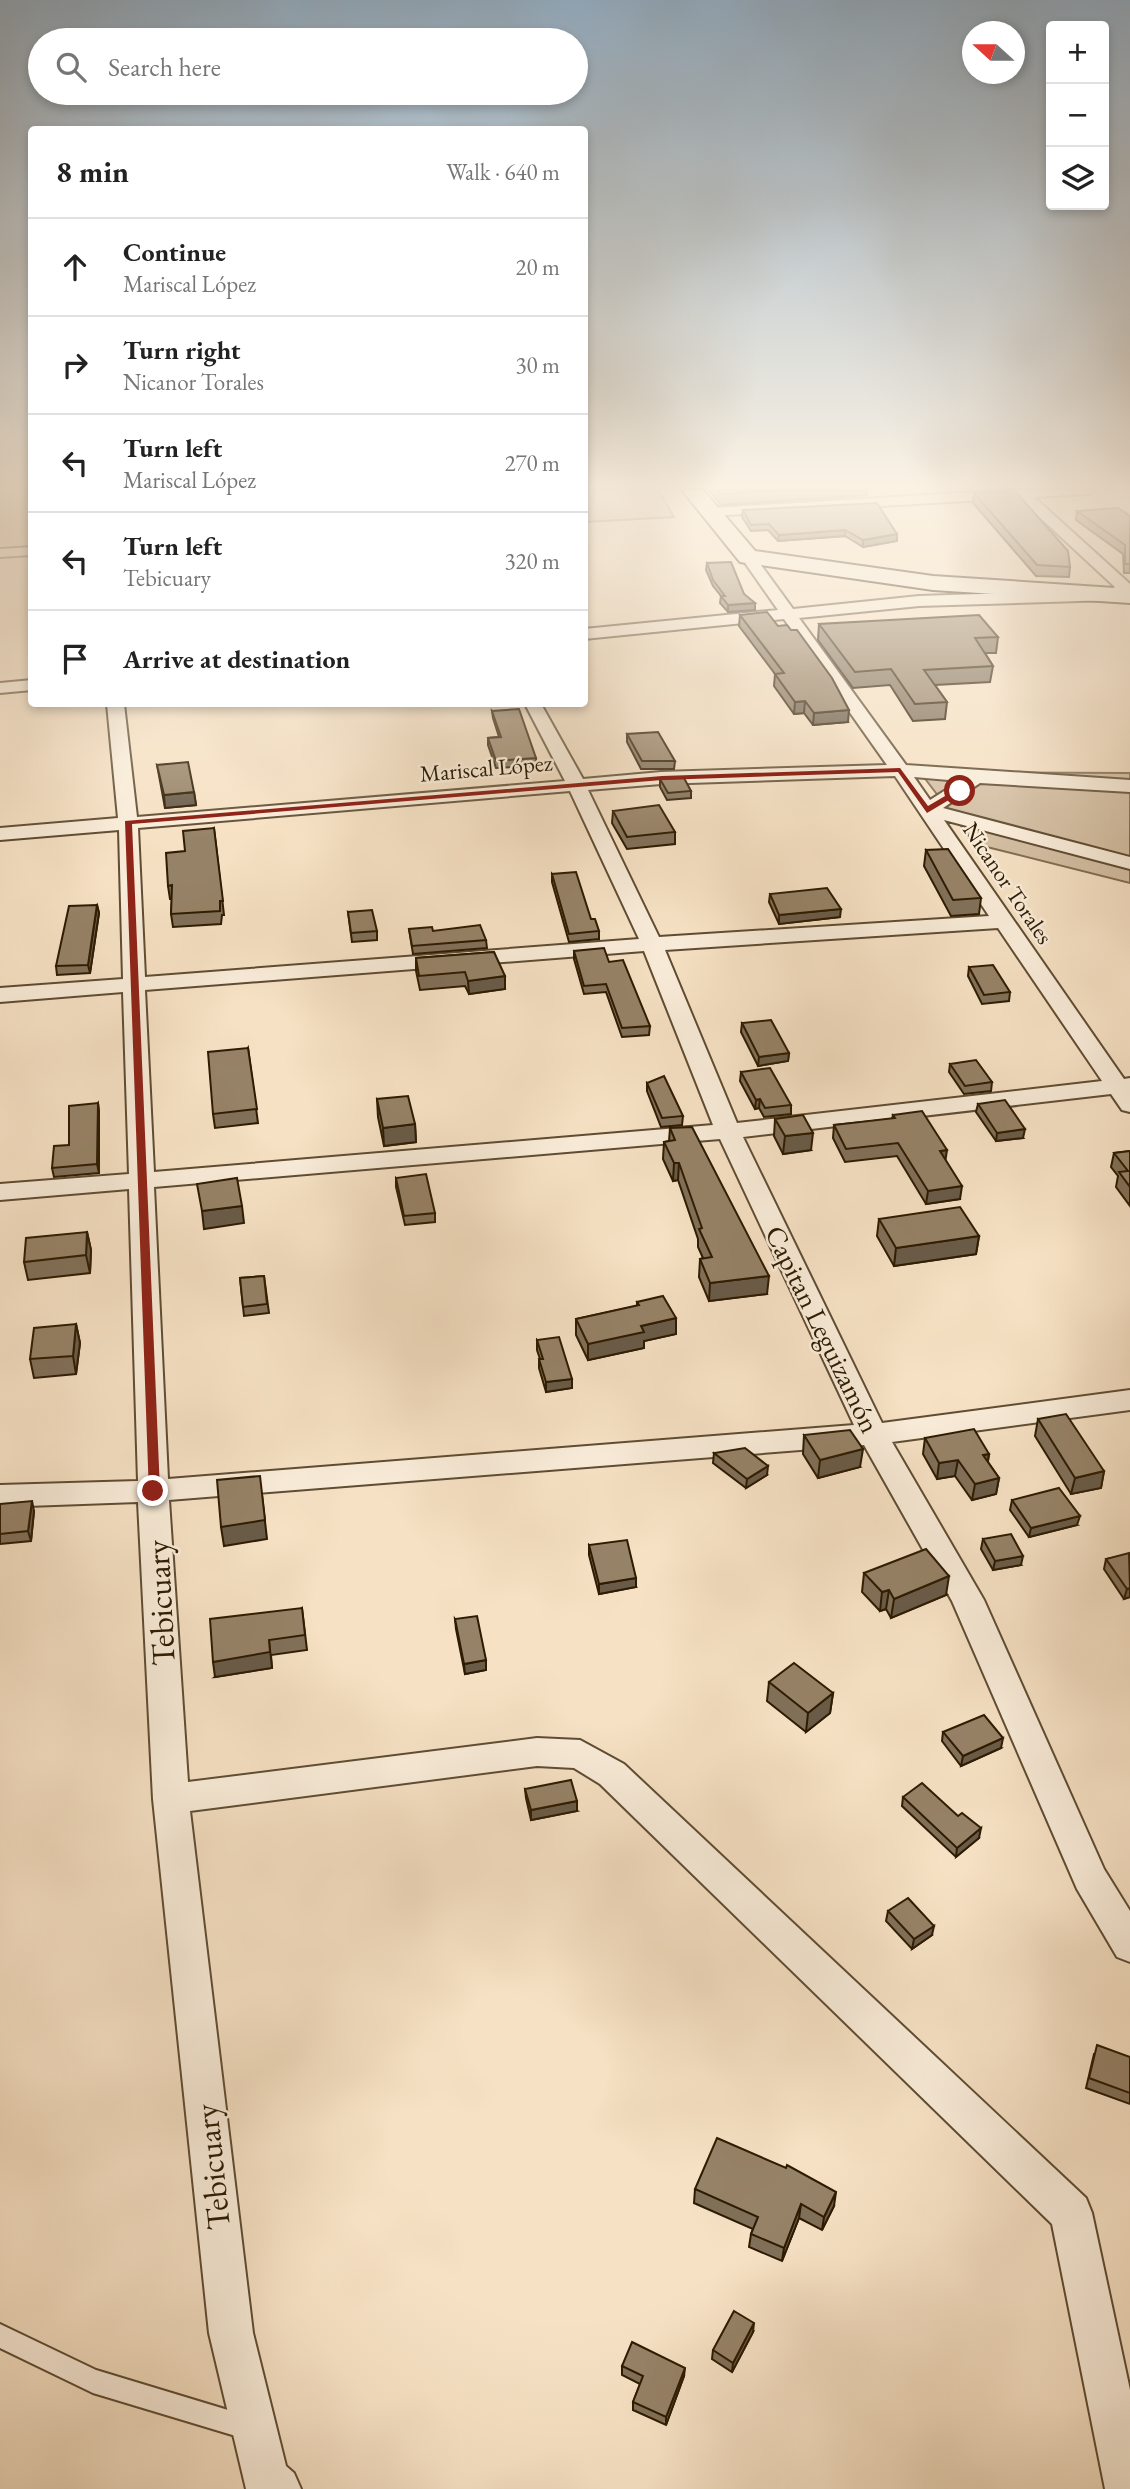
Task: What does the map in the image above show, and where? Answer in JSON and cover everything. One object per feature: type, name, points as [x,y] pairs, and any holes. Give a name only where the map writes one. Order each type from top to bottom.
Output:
[{"type":"street","name":"Nicanor Torales","points":[[784,606],[900,770],[1002,921],[1125,1092]]},
{"type":"street","points":[[588,634],[865,606]]},
{"type":"street","points":[[0,688],[28,685]]},
{"type":"street","name":"Tebicuary","points":[[115,707],[128,822],[133,986],[144,1182],[153,1491],[171,1799],[231,2333],[266,2480],[278,2489]]},
{"type":"street","name":"Capitan Leguizamón","points":[[535,707],[577,786],[652,944],[728,1131],[873,1434],[968,1600],[1085,1866],[1130,1945]]},
{"type":"street","name":"Mariscal López","points":[[0,834],[675,777],[900,770],[1130,786]]},
{"type":"street","points":[[927,810],[960,791],[976,777]]},
{"type":"street","points":[[927,810],[1130,863]]},
{"type":"street","points":[[0,995],[652,944],[1002,921]]},
{"type":"street","points":[[0,1192],[728,1131],[1125,1092]]},
{"type":"street","points":[[0,1496],[153,1491],[873,1434],[1130,1400]]},
{"type":"street","points":[[171,1799],[537,1752],[580,1754],[612,1773],[1071,2213],[1128,2489]]},
{"type":"lane","points":[[0,2336],[93,2381],[254,2430]]},
{"type":"shaded area","points":[[920,772],[1130,773],[1130,883],[975,844]]},
{"type":"building","points":[[767,612],[778,626],[787,625],[791,630],[797,630],[832,678],[849,710],[814,713],[805,701],[795,702],[775,674],[784,673],[740,615]]},
{"type":"building","points":[[979,615],[998,637],[975,638],[993,666],[924,670],[947,702],[915,704],[891,669],[855,672],[819,624]]},
{"type":"building","points":[[519,709],[536,758],[496,761],[488,738],[501,737],[492,711]]},
{"type":"building","points":[[658,732],[675,761],[642,761],[627,734]]},
{"type":"building","points":[[188,762],[194,792],[164,795],[157,765]]},
{"type":"building","points":[[684,778],[691,791],[668,793],[660,779]]},
{"type":"building","points":[[659,805],[675,832],[627,837],[613,811]]},
{"type":"building","points":[[214,828],[223,901],[220,901],[220,911],[171,914],[172,885],[168,886],[166,853],[185,851],[183,831]]},
{"type":"building","points":[[948,849],[981,898],[953,900],[926,850]]},
{"type":"building","points":[[576,872],[591,919],[595,919],[599,931],[569,934],[552,874]]},
{"type":"building","points":[[827,888],[841,909],[779,915],[770,894]]},
{"type":"building","points":[[97,905],[88,965],[56,966],[69,906]]},
{"type":"building","points":[[372,910],[377,931],[351,933],[348,912]]},
{"type":"building","points":[[480,925],[486,940],[412,946],[409,929],[432,927],[433,931]]},
{"type":"building","points":[[604,948],[609,962],[623,960],[650,1026],[622,1028],[606,984],[584,986],[574,951]]},
{"type":"building","points":[[494,952],[505,976],[468,981],[465,972],[419,976],[416,958]]},
{"type":"building","points":[[993,965],[1010,992],[984,995],[969,967]]},
{"type":"building","points":[[771,1020],[789,1053],[759,1057],[742,1023]]},
{"type":"building","points":[[248,1048],[257,1109],[213,1114],[208,1052]]},
{"type":"building","points":[[976,1060],[992,1082],[965,1086],[950,1064]]},
{"type":"building","points":[[770,1068],[791,1105],[765,1108],[760,1099],[756,1100],[741,1072]]},
{"type":"building","points":[[664,1076],[683,1116],[662,1118],[647,1083]]},
{"type":"building","points":[[408,1096],[415,1124],[383,1128],[377,1099]]},
{"type":"building","points":[[1005,1100],[1025,1129],[997,1133],[978,1104]]},
{"type":"building","points":[[98,1103],[97,1164],[52,1168],[54,1146],[69,1145],[69,1106]]},
{"type":"building","points":[[922,1111],[947,1150],[940,1151],[962,1186],[928,1191],[898,1143],[846,1149],[834,1125],[895,1118],[893,1115]]},
{"type":"building","points":[[803,1115],[813,1133],[785,1136],[775,1119]]},
{"type":"building","points":[[692,1127],[769,1276],[710,1283],[700,1259],[712,1257],[699,1229],[702,1228],[679,1163],[674,1163],[664,1142],[675,1140],[670,1128]]},
{"type":"building","points":[[1130,1151],[1130,1187],[1119,1172],[1128,1171],[1114,1153]]},
{"type":"building","points":[[426,1174],[435,1213],[404,1216],[396,1178]]},
{"type":"building","points":[[237,1178],[242,1206],[202,1211],[197,1184]]},
{"type":"building","points":[[960,1207],[979,1236],[896,1248],[879,1219]]},
{"type":"building","points":[[87,1232],[86,1255],[24,1262],[26,1238]]},
{"type":"building","points":[[264,1276],[267,1304],[243,1307],[240,1278]]},
{"type":"building","points":[[663,1296],[676,1318],[641,1326],[644,1332],[588,1344],[576,1319],[639,1305],[637,1302]]},
{"type":"building","points":[[76,1324],[73,1356],[30,1359],[34,1328]]},
{"type":"building","points":[[559,1337],[572,1379],[546,1382],[537,1340]]},
{"type":"building","points":[[1066,1414],[1104,1471],[1075,1478],[1038,1419]]},
{"type":"building","points":[[974,1429],[989,1454],[983,1455],[999,1478],[975,1484],[958,1460],[939,1463],[925,1438]]},
{"type":"building","points":[[850,1430],[863,1449],[820,1460],[804,1435]]},
{"type":"building","points":[[745,1448],[768,1466],[747,1479],[714,1453]]},
{"type":"building","points":[[260,1476],[265,1520],[221,1527],[217,1480]]},
{"type":"building","points":[[1059,1488],[1080,1516],[1031,1528],[1012,1500]]},
{"type":"building","points":[[32,1501],[28,1531],[0,1534],[0,1504]]},
{"type":"building","points":[[1011,1534],[1023,1556],[995,1561],[983,1539]]},
{"type":"building","points":[[627,1540],[636,1578],[599,1584],[589,1545]]},
{"type":"building","points":[[926,1549],[949,1576],[894,1599],[889,1590],[882,1592],[864,1573]]},
{"type":"building","points":[[1129,1553],[1130,1588],[1127,1589],[1106,1559]]},
{"type":"building","points":[[302,1608],[305,1635],[269,1640],[270,1652],[213,1662],[210,1619]]},
{"type":"building","points":[[477,1616],[486,1660],[464,1664],[455,1619]]},
{"type":"building","points":[[794,1663],[833,1693],[808,1713],[769,1682]]},
{"type":"building","points":[[984,1715],[1003,1738],[963,1756],[943,1732]]},
{"type":"building","points":[[571,1780],[577,1801],[531,1810],[525,1789]]},
{"type":"building","points":[[922,1783],[958,1816],[962,1813],[981,1828],[957,1848],[903,1797]]},
{"type":"building","points":[[908,1898],[934,1926],[914,1939],[888,1911]]},
{"type":"building","points":[[1097,2045],[1130,2057],[1130,2093],[1089,2078]]},
{"type":"building","points":[[717,2138],[786,2168],[787,2165],[836,2192],[824,2217],[801,2204],[784,2248],[751,2234],[758,2217],[695,2189]]},
{"type":"building","points":[[734,2311],[754,2323],[733,2363],[713,2350]]},
{"type":"building","points":[[632,2342],[685,2368],[666,2417],[633,2402],[643,2376],[622,2366]]},
{"type":"route","points":[[153,1491],[144,1182],[133,986],[128,822],[662,778],[900,770],[927,810],[960,791]]}]
